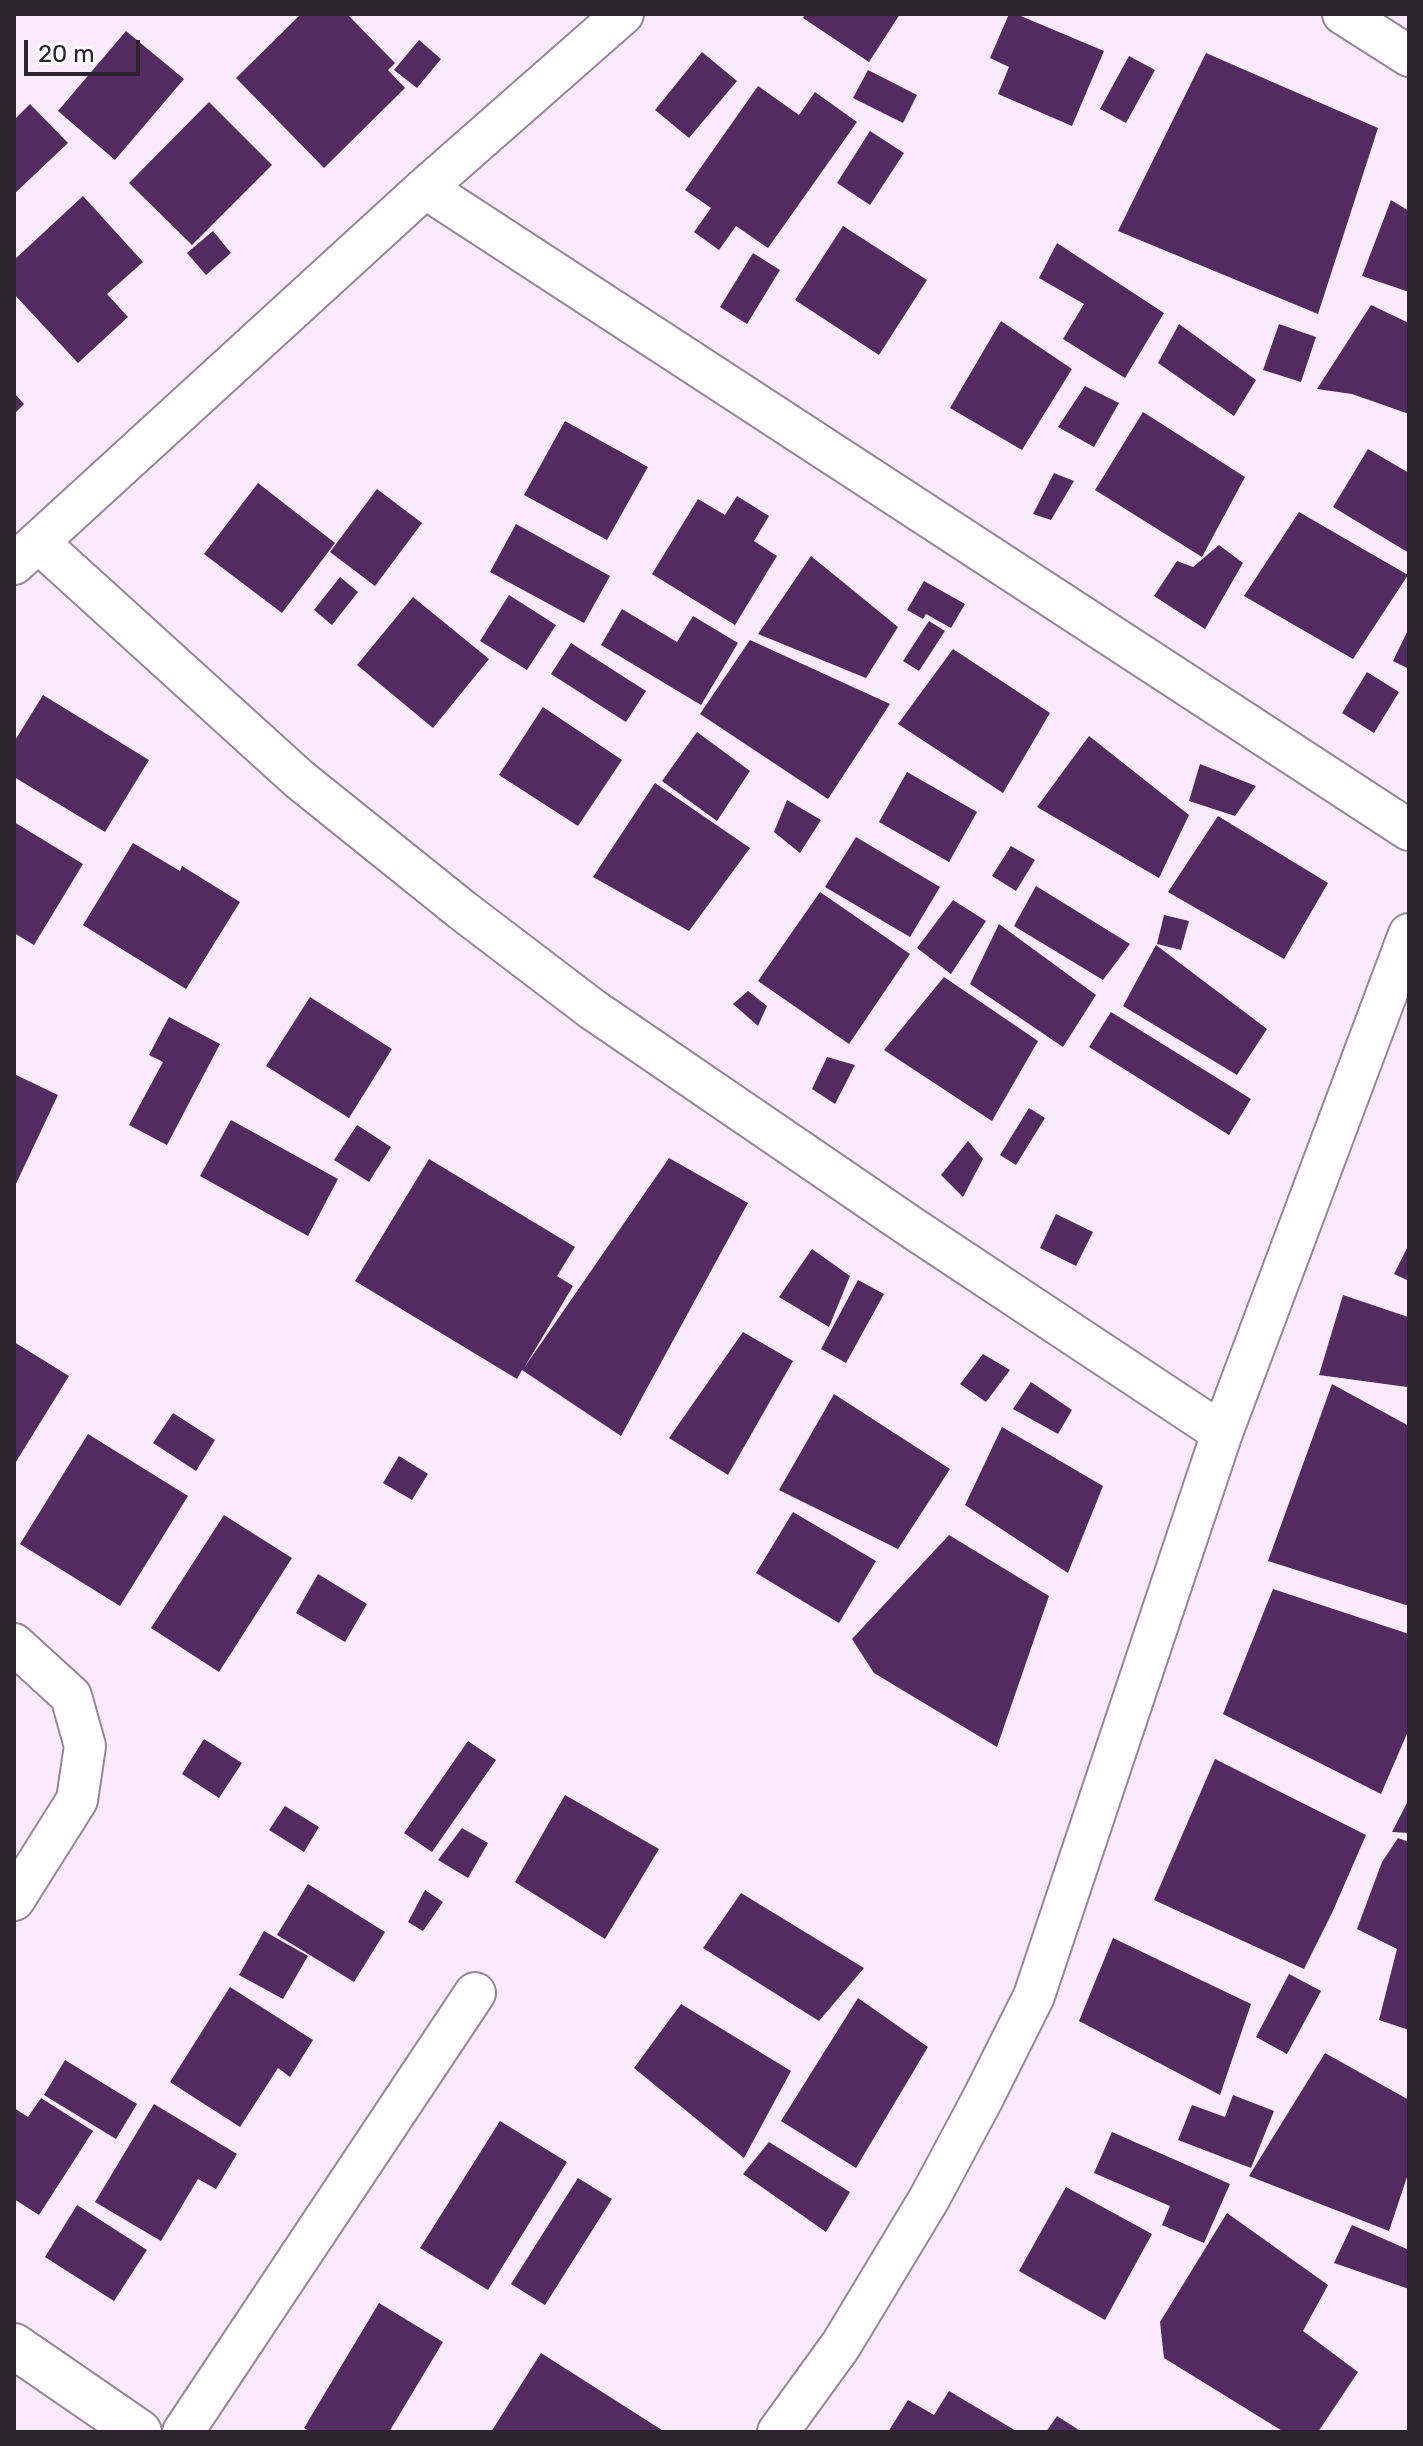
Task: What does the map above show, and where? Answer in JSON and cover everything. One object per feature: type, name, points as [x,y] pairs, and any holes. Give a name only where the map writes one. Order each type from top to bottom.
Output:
[{"type":"street","points":[[623,14],[425,188],[26,554],[299,779],[580,1000],[911,1227],[1222,1433]]},
{"type":"street","points":[[1343,14],[1409,56]]},
{"type":"street","points":[[425,188],[1409,830]]},
{"type":"street","points":[[778,2432],[841,2345],[929,2199],[1034,1996],[1222,1433],[1409,934]]},
{"type":"street","points":[[14,1644],[71,1696],[85,1746],[77,1800],[14,1900]]},
{"type":"street","points":[[183,2432],[475,1993]]},
{"type":"street","points":[[14,2346],[139,2432]]},
{"type":"building","points":[[301,14],[347,14],[395,63],[388,70],[405,88],[324,168],[236,78]]},
{"type":"building","points":[[805,14],[900,14],[869,62],[803,18]]},
{"type":"building","points":[[1009,14],[1016,14],[1104,51],[1072,126],[998,94],[1009,67],[990,58]]},
{"type":"building","points":[[126,31],[184,79],[115,160],[58,111]]},
{"type":"building","points":[[419,40],[441,59],[417,88],[394,70]]},
{"type":"building","points":[[702,52],[737,81],[689,138],[655,110]]},
{"type":"building","points":[[1206,53],[1378,128],[1318,314],[1118,231]]},
{"type":"building","points":[[1129,56],[1155,70],[1126,123],[1100,109]]},
{"type":"building","points":[[868,70],[917,95],[903,123],[853,98]]},
{"type":"building","points":[[758,86],[799,115],[815,92],[857,122],[768,248],[736,226],[719,250],[694,232],[711,208],[685,190]]},
{"type":"building","points":[[209,102],[272,165],[192,245],[129,183]]},
{"type":"building","points":[[30,104],[68,143],[14,194],[14,120]]},
{"type":"building","points":[[870,131],[904,153],[870,205],[837,183]]},
{"type":"building","points":[[83,196],[143,262],[107,294],[128,317],[78,363],[14,294],[14,260]]},
{"type":"building","points":[[1391,200],[1409,211],[1409,292],[1362,276]]},
{"type":"building","points":[[843,226],[927,280],[879,355],[795,300]]},
{"type":"building","points":[[213,231],[231,253],[206,275],[187,253]]},
{"type":"building","points":[[1057,243],[1164,313],[1125,378],[1063,339],[1084,304],[1039,278]]},
{"type":"building","points":[[753,253],[780,270],[747,324],[720,307]]},
{"type":"building","points":[[1371,305],[1409,323],[1409,414],[1352,394],[1317,389]]},
{"type":"building","points":[[1001,321],[1072,369],[1022,450],[950,408]]},
{"type":"building","points":[[1179,324],[1256,380],[1234,416],[1158,363]]},
{"type":"building","points":[[1279,324],[1316,337],[1301,382],[1263,370]]},
{"type":"building","points":[[1085,386],[1119,403],[1094,447],[1058,427]]},
{"type":"building","points":[[14,393],[24,404],[14,414]]},
{"type":"building","points":[[1143,412],[1245,477],[1202,557],[1095,490]]},
{"type":"building","points":[[565,421],[648,467],[607,540],[524,495]]},
{"type":"building","points":[[1368,449],[1409,473],[1409,553],[1333,507]]},
{"type":"building","points":[[1054,473],[1074,481],[1051,520],[1033,514]]},
{"type":"building","points":[[258,483],[335,543],[282,613],[204,554]]},
{"type":"building","points":[[377,489],[422,523],[375,586],[330,552]]},
{"type":"building","points":[[737,496],[769,516],[754,541],[777,556],[735,625],[652,574],[698,499],[725,515]]},
{"type":"building","points":[[1299,512],[1408,575],[1353,659],[1244,596]]},
{"type":"building","points":[[516,524],[610,576],[584,623],[490,572]]},
{"type":"building","points":[[1219,545],[1243,563],[1205,629],[1154,596],[1177,561],[1193,567]]},
{"type":"building","points":[[811,556],[898,627],[866,678],[758,634]]},
{"type":"building","points":[[340,577],[358,592],[332,625],[314,610]]},
{"type":"building","points":[[924,581],[965,604],[951,628],[926,614],[923,619],[907,610]]},
{"type":"building","points":[[509,595],[556,625],[527,670],[480,641]]},
{"type":"building","points":[[413,597],[489,659],[433,728],[357,665]]},
{"type":"building","points":[[622,609],[677,642],[693,616],[738,643],[701,705],[601,645]]},
{"type":"building","points":[[929,621],[945,631],[919,671],[903,661]]},
{"type":"building","points":[[1409,628],[1409,669],[1393,661]]},
{"type":"building","points":[[750,640],[890,704],[828,799],[700,714]]},
{"type":"building","points":[[571,643],[646,691],[626,722],[551,674]]},
{"type":"building","points":[[953,649],[1050,713],[1003,793],[898,724]]},
{"type":"building","points":[[1367,672],[1399,692],[1374,733],[1342,713]]},
{"type":"building","points":[[43,695],[149,760],[105,832],[14,777],[14,742]]},
{"type":"building","points":[[543,707],[622,760],[578,826],[499,775]]},
{"type":"building","points":[[697,732],[750,771],[717,821],[662,781]]},
{"type":"building","points":[[1089,736],[1189,815],[1159,878],[1037,807]]},
{"type":"building","points":[[1200,764],[1256,786],[1235,816],[1189,801]]},
{"type":"building","points":[[907,772],[977,812],[949,862],[879,822]]},
{"type":"building","points":[[655,783],[750,848],[689,931],[593,877]]},
{"type":"building","points":[[787,800],[821,820],[800,853],[774,832]]},
{"type":"building","points":[[1218,816],[1328,883],[1284,959],[1168,892]]},
{"type":"building","points":[[14,822],[83,864],[34,945],[14,933]]},
{"type":"building","points":[[856,837],[940,887],[910,937],[825,887]]},
{"type":"building","points":[[133,843],[180,871],[182,866],[240,902],[186,989],[83,925]]},
{"type":"building","points":[[1011,846],[1035,860],[1016,891],[992,876]]},
{"type":"building","points":[[1036,886],[1130,944],[1103,980],[1014,926]]},
{"type":"building","points":[[820,892],[910,954],[849,1044],[758,981]]},
{"type":"building","points":[[953,900],[986,921],[951,974],[917,948]]},
{"type":"building","points":[[1164,915],[1189,921],[1181,950],[1157,944]]},
{"type":"building","points":[[999,924],[1096,995],[1063,1047],[970,984]]},
{"type":"building","points":[[1156,945],[1267,1029],[1237,1075],[1123,1006]]},
{"type":"building","points":[[944,977],[1038,1041],[992,1121],[884,1050]]},
{"type":"building","points":[[748,991],[767,1006],[758,1026],[733,1004]]},
{"type":"building","points":[[310,997],[392,1049],[349,1118],[266,1066]]},
{"type":"building","points":[[1111,1012],[1251,1099],[1229,1135],[1089,1047]]},
{"type":"building","points":[[169,1017],[220,1044],[167,1145],[129,1125],[163,1062],[149,1055]]},
{"type":"building","points":[[827,1057],[855,1065],[835,1104],[812,1089]]},
{"type":"building","points":[[14,1074],[58,1095],[14,1188]]},
{"type":"building","points":[[1029,1108],[1045,1118],[1016,1165],[1000,1155]]},
{"type":"building","points":[[231,1120],[338,1179],[308,1236],[200,1176]]},
{"type":"building","points":[[357,1125],[391,1147],[369,1182],[334,1160]]},
{"type":"building","points":[[968,1141],[983,1159],[963,1197],[941,1175]]},
{"type":"building","points":[[669,1158],[748,1203],[621,1436],[522,1370],[517,1379],[355,1281],[429,1159],[575,1247],[557,1276],[573,1286],[524,1368]]},
{"type":"building","points":[[1056,1214],[1093,1232],[1076,1266],[1040,1248]]},
{"type":"building","points":[[1409,1244],[1409,1281],[1394,1274]]},
{"type":"building","points":[[812,1249],[850,1276],[829,1327],[779,1297]]},
{"type":"building","points":[[858,1280],[884,1294],[846,1363],[821,1349]]},
{"type":"building","points":[[1343,1295],[1408,1317],[1407,1387],[1319,1375]]},
{"type":"building","points":[[743,1332],[793,1361],[728,1475],[669,1438]]},
{"type":"building","points":[[14,1342],[69,1376],[14,1465]]},
{"type":"building","points":[[983,1354],[1010,1370],[986,1402],[960,1384]]},
{"type":"building","points":[[1031,1382],[1072,1410],[1058,1434],[1013,1409]]},
{"type":"building","points":[[1332,1384],[1409,1426],[1409,1606],[1268,1561]]},
{"type":"building","points":[[834,1394],[950,1469],[898,1549],[779,1490]]},
{"type":"building","points":[[173,1413],[215,1440],[196,1471],[153,1443]]},
{"type":"building","points":[[1002,1427],[1103,1486],[1068,1573],[965,1505]]},
{"type":"building","points":[[88,1434],[188,1496],[120,1606],[20,1544]]},
{"type":"building","points":[[399,1456],[428,1474],[412,1500],[383,1483]]},
{"type":"building","points":[[793,1512],[876,1561],[839,1623],[756,1573]]},
{"type":"building","points":[[224,1515],[292,1558],[219,1672],[151,1628]]},
{"type":"building","points":[[949,1535],[1049,1596],[997,1747],[874,1673],[852,1639]]},
{"type":"building","points":[[318,1574],[367,1604],[345,1642],[296,1613]]},
{"type":"building","points":[[1273,1589],[1409,1634],[1409,1729],[1381,1794],[1223,1714]]},
{"type":"building","points":[[204,1739],[242,1763],[219,1798],[182,1774]]},
{"type":"building","points":[[468,1741],[496,1760],[432,1852],[404,1833]]},
{"type":"building","points":[[1215,1759],[1366,1835],[1304,1969],[1154,1900]]},
{"type":"building","points":[[565,1795],[659,1849],[605,1939],[515,1882]]},
{"type":"building","points":[[1409,1799],[1409,1833],[1392,1832]]},
{"type":"building","points":[[285,1806],[319,1827],[304,1852],[269,1830]]},
{"type":"building","points":[[462,1828],[488,1843],[468,1878],[438,1860]]},
{"type":"building","points":[[1398,1838],[1409,1842],[1409,2030],[1379,2020],[1397,1949],[1357,1929],[1382,1862]]},
{"type":"building","points":[[308,1884],[385,1932],[354,1982],[277,1935]]},
{"type":"building","points":[[425,1890],[443,1902],[423,1931],[408,1922]]},
{"type":"building","points":[[741,1893],[864,1968],[819,2021],[703,1948]]},
{"type":"building","points":[[264,1931],[308,1956],[283,1999],[239,1975]]},
{"type":"building","points":[[1113,1938],[1251,2004],[1220,2095],[1079,2021]]},
{"type":"building","points":[[1289,1974],[1321,1991],[1287,2054],[1256,2037]]},
{"type":"building","points":[[230,1987],[313,2040],[290,2077],[278,2068],[240,2127],[170,2082]]},
{"type":"building","points":[[858,1998],[928,2047],[856,2168],[781,2121]]},
{"type":"building","points":[[681,2004],[791,2071],[744,2158],[634,2068]]},
{"type":"building","points":[[1325,2053],[1409,2100],[1409,2171],[1389,2231],[1249,2176]]},
{"type":"building","points":[[65,2060],[137,2104],[116,2139],[44,2095]]},
{"type":"building","points":[[1233,2095],[1274,2111],[1251,2168],[1178,2140],[1192,2105],[1225,2117]]},
{"type":"building","points":[[41,2098],[93,2131],[39,2215],[14,2199],[14,2108],[28,2117]]},
{"type":"building","points":[[154,2104],[237,2154],[216,2189],[198,2179],[161,2241],[95,2202]]},
{"type":"building","points":[[500,2121],[567,2162],[488,2290],[420,2248]]},
{"type":"building","points":[[1112,2132],[1230,2184],[1204,2243],[1162,2225],[1170,2206],[1094,2173]]},
{"type":"building","points":[[769,2142],[850,2192],[826,2232],[743,2174]]},
{"type":"building","points":[[578,2178],[612,2199],[545,2305],[511,2284]]},
{"type":"building","points":[[1066,2187],[1152,2234],[1105,2320],[1019,2271]]},
{"type":"building","points":[[77,2205],[147,2250],[114,2301],[45,2257]]},
{"type":"building","points":[[1227,2213],[1328,2285],[1303,2331],[1358,2372],[1318,2432],[1284,2432],[1164,2358],[1160,2322]]},
{"type":"building","points":[[1352,2225],[1409,2250],[1409,2289],[1334,2263]]},
{"type":"building","points":[[379,2303],[443,2342],[389,2432],[311,2432],[304,2428]]},
{"type":"building","points":[[541,2353],[665,2432],[491,2432]]},
{"type":"building","points":[[949,2391],[1018,2432],[888,2432],[908,2400],[934,2415]]},
{"type":"building","points":[[1057,2416],[1082,2432],[1046,2432]]}]
